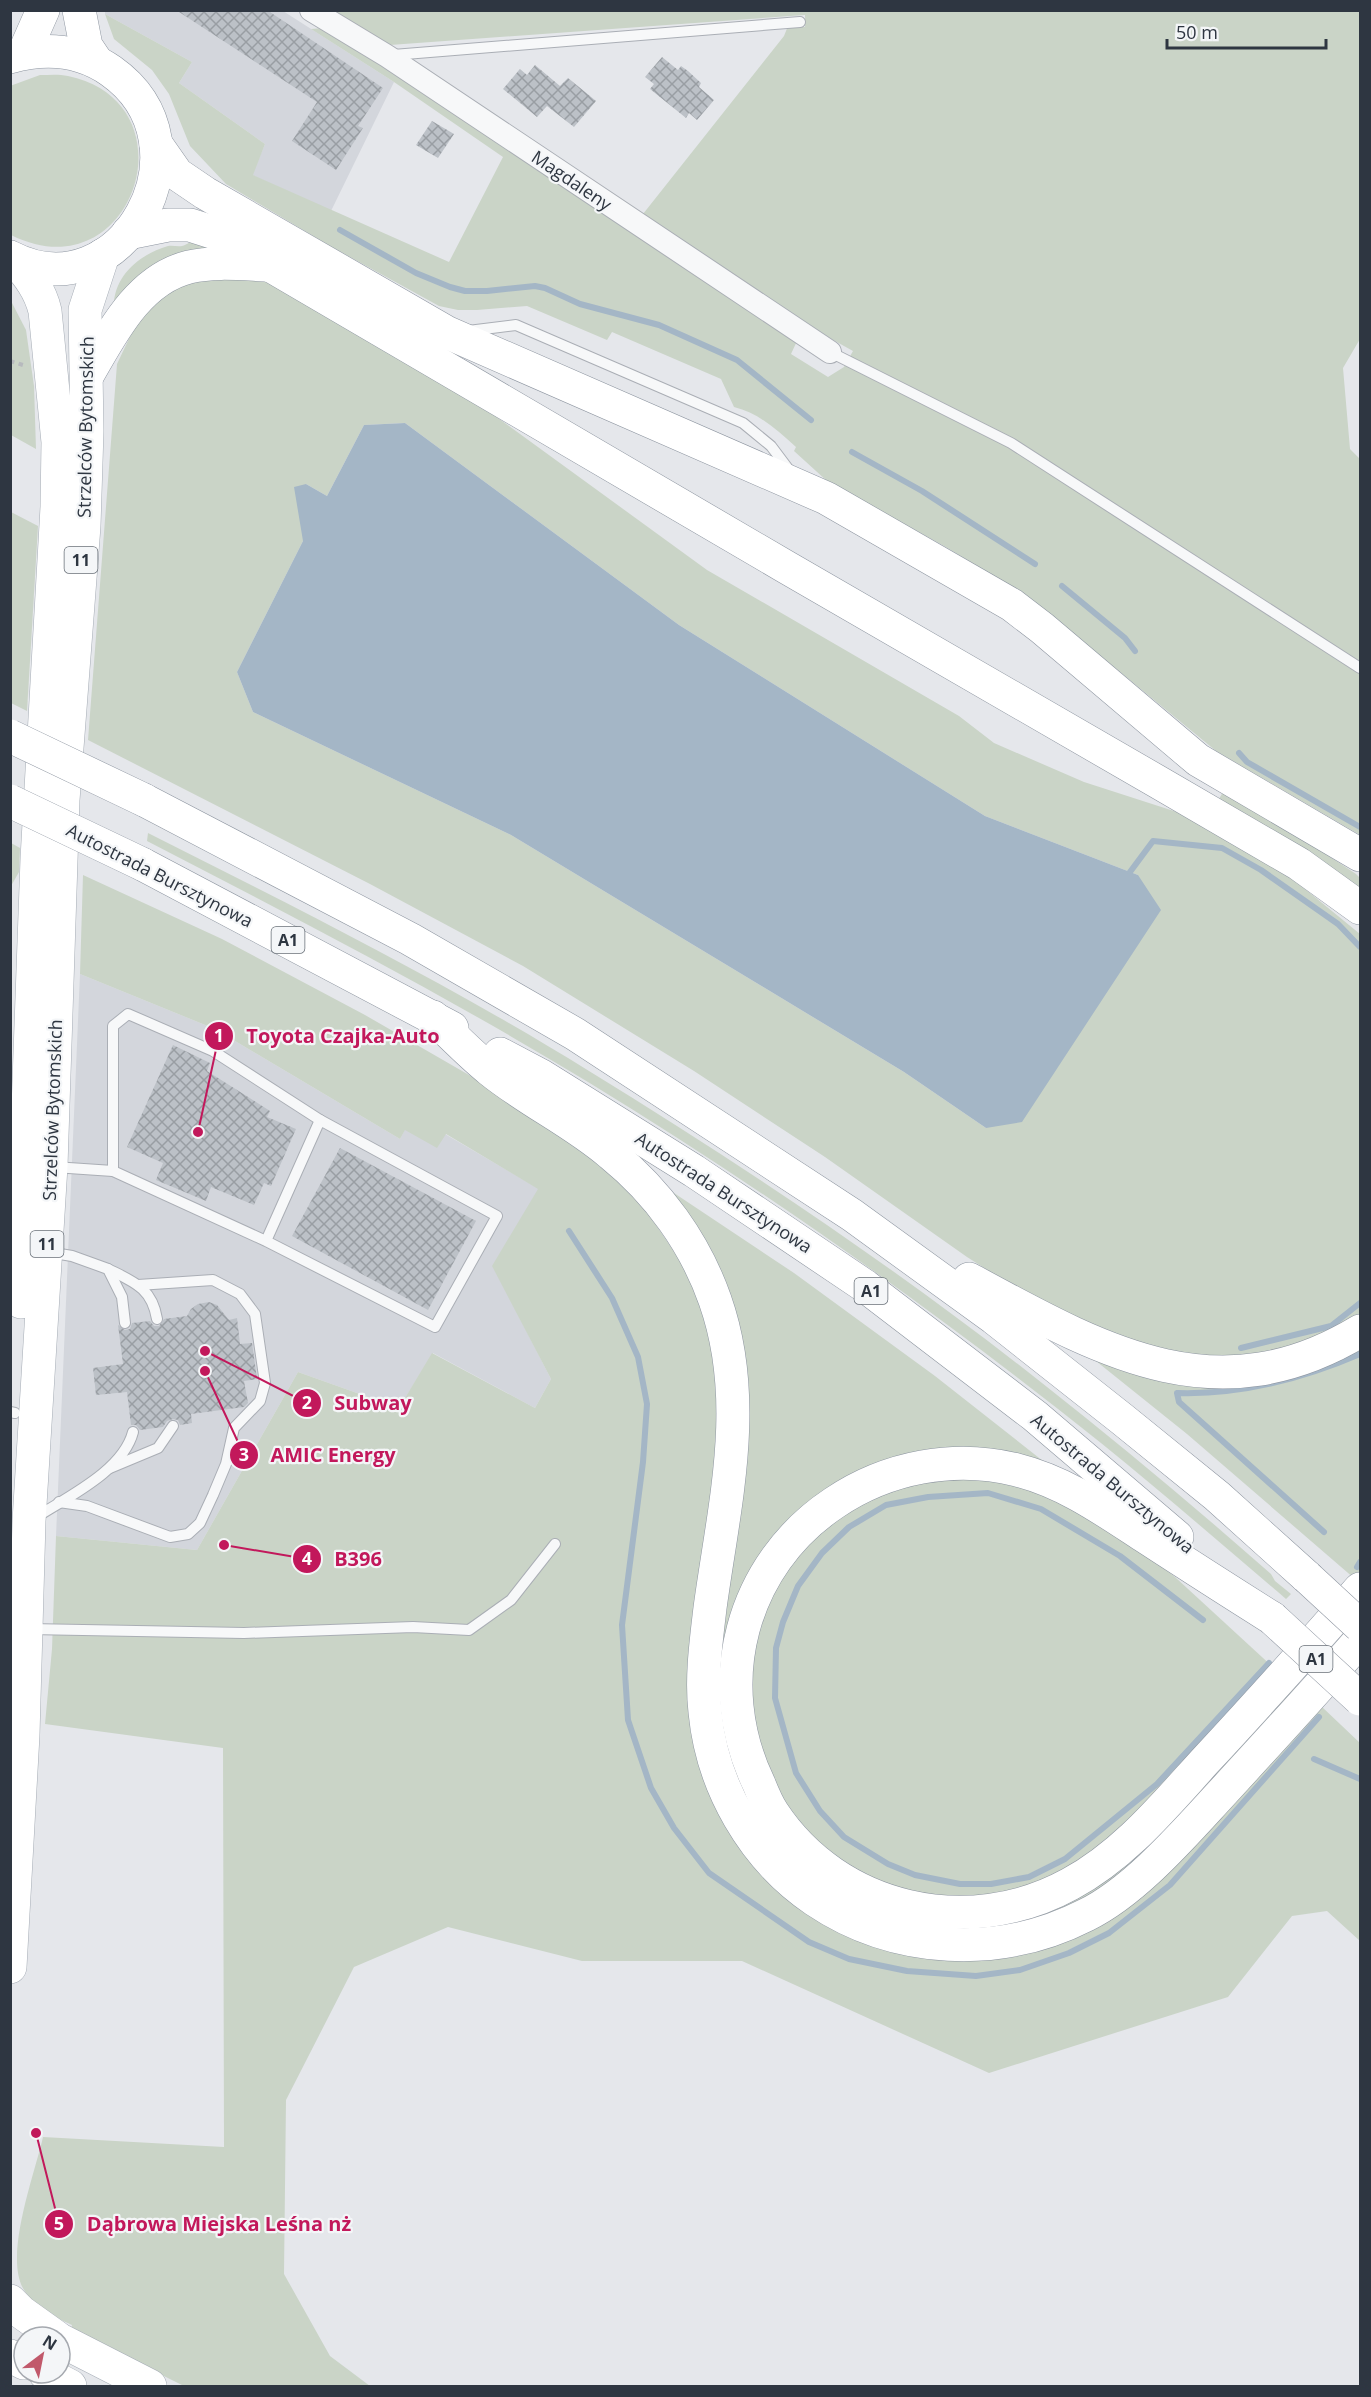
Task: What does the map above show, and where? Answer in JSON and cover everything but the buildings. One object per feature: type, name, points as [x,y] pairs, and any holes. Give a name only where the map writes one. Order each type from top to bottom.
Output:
[{"type":"main road","name":"11","points":[[17,55],[42,10]]},
{"type":"main road","name":"11","points":[[79,10],[86,46],[96,61]]},
{"type":"main road","name":"11","points":[[13,259],[34,267],[76,268],[103,255],[128,233],[150,198],[157,167],[156,144],[149,117],[133,92],[115,74],[96,61],[55,51],[17,55]]},
{"type":"main road","points":[[156,144],[177,174],[205,193],[446,332],[826,498],[1012,605],[1198,759],[1354,854]]},
{"type":"main road","points":[[128,233],[168,225],[190,225],[215,234],[1299,864],[1360,908]]},
{"type":"main road","name":"Strzelców Bytomskich","points":[[10,1468],[27,1247],[51,1166],[63,800],[84,526],[87,376],[85,310],[103,255]]},
{"type":"main road","name":"Strzelców Bytomskich","points":[[10,1967],[30,1521],[27,1247],[37,859],[54,572],[58,442],[45,311],[41,296],[33,281],[13,259]]},
{"type":"main road","points":[[87,376],[118,324],[136,302],[159,282],[188,268],[234,264],[270,265]]},
{"type":"main road","points":[[10,736],[144,800],[410,939],[565,1028],[852,1215],[994,1318],[1114,1412],[1217,1496],[1360,1626]]},
{"type":"main road","name":"Autostrada Bursztynowa","points":[[10,801],[142,864],[433,1017],[540,1075],[694,1170],[865,1286],[1035,1416],[1272,1618],[1360,1700]]},
{"type":"main road","points":[[433,1017],[491,1071],[610,1153],[650,1190],[685,1239],[707,1281],[725,1335],[731,1365],[734,1424],[726,1510],[707,1630],[705,1713],[712,1758],[739,1819],[756,1842],[775,1867],[802,1891],[825,1907],[860,1926],[894,1937],[948,1946],[976,1946],[1038,1934],[1088,1914],[1129,1886],[1188,1830],[1360,1640]]},
{"type":"main road","points":[[852,1215],[1083,1339],[1119,1354],[1148,1362],[1208,1372],[1241,1372],[1272,1368],[1320,1353],[1360,1331]]},
{"type":"main road","points":[[1272,1618],[1074,1491],[1017,1470],[958,1463],[913,1468],[852,1491],[815,1516],[787,1544],[771,1567],[750,1606],[740,1636],[735,1695],[738,1725],[751,1768],[772,1812],[799,1844],[825,1868],[850,1885],[876,1898],[933,1911],[970,1913],[1027,1903],[1069,1885],[1108,1860],[1145,1825],[1278,1682],[1360,1589]]},
{"type":"main road","points":[[10,2301],[39,2325]]},
{"type":"main road","points":[[72,2346],[150,2386]]},
{"type":"street","name":"Magdaleny","points":[[311,10],[387,56],[830,352]]},
{"type":"lane","points":[[387,56],[800,21]]},
{"type":"lane","points":[[830,352],[1011,443],[1360,668]]},
{"type":"lane","points":[[51,1166],[112,1171],[266,1241],[435,1327],[496,1216],[320,1119],[213,1051],[128,1014],[113,1026],[112,1171]]},
{"type":"lane","points":[[266,1241],[320,1119]]},
{"type":"lane","points":[[27,1247],[72,1256],[108,1269],[138,1285],[154,1302],[157,1319]]},
{"type":"lane","points":[[108,1269],[122,1297],[125,1323]]},
{"type":"lane","points":[[59,1502],[87,1506],[170,1537],[188,1534],[200,1522],[213,1495],[226,1464],[234,1428],[260,1401],[266,1383],[255,1314],[240,1294],[213,1280],[138,1285]]},
{"type":"lane","points":[[30,1521],[110,1468],[158,1448],[174,1426]]},
{"type":"lane","points":[[110,1468],[131,1439],[133,1431]]},
{"type":"lane","points":[[26,1629],[244,1633],[413,1627],[469,1630],[511,1600],[555,1544]]},
{"type":"shaded area","points":[[105,10],[283,11],[394,82],[331,211],[252,175],[265,144],[179,83],[192,62],[105,14]]},
{"type":"shaded area","points":[[329,11],[1360,11],[1360,339],[1343,368],[1350,449],[1360,459],[1360,835],[1216,751],[1029,597],[944,546],[827,481],[794,451],[796,447],[775,428],[752,413],[734,407],[721,379],[612,332],[607,340],[527,306],[458,310],[439,306],[330,246],[226,184],[190,146],[169,94],[152,70],[114,39],[105,14],[192,62],[179,83],[265,144],[253,175],[449,262],[503,157],[394,82],[311,29],[323,28],[531,160],[797,341],[791,354],[828,377],[844,367],[853,351],[817,331],[643,214],[784,36],[788,26],[805,27],[805,15],[390,45]]},
{"type":"shaded area","points":[[40,75],[68,76],[107,93],[130,121],[138,154],[133,188],[116,219],[89,240],[54,247],[11,235],[10,86]]},
{"type":"shaded area","points":[[198,237],[234,253],[114,312],[117,289],[128,270],[136,262],[157,250],[168,246],[184,245]]},
{"type":"shaded area","points":[[246,273],[286,288],[465,394],[707,570],[959,716],[994,743],[1084,782],[1180,813],[1294,880],[1360,934],[1360,1314],[1353,1321],[1314,1341],[1228,1360],[1173,1354],[1106,1336],[1030,1297],[967,1257],[825,1157],[694,1071],[523,966],[370,884],[88,740],[117,364],[135,326],[163,292],[206,275]],"holes":[[[405,423],[679,625],[985,816],[1138,875],[986,1128],[904,1072],[511,835],[253,712],[237,672],[303,541],[306,484],[327,496],[364,425]]]},
{"type":"shaded area","points":[[11,301],[26,330],[34,386],[36,449],[11,435]]},
{"type":"shaded area","points":[[11,512],[38,526],[27,711],[11,703]]},
{"type":"shaded area","points":[[1223,792],[1291,831],[1356,874],[1360,878],[1360,891],[1219,799]]},
{"type":"shaded area","points":[[148,833],[316,918],[481,1007],[589,1071],[763,1182],[877,1259],[1042,1383],[1186,1501],[1291,1594],[1286,1599],[1101,1443],[977,1347],[914,1300],[721,1166],[655,1123],[480,1018],[147,841]]},
{"type":"shaded area","points":[[11,843],[20,848],[19,872],[11,886]]},
{"type":"shaded area","points":[[83,875],[222,939],[365,1015],[469,1075],[589,1153],[643,1206],[684,1266],[702,1311],[718,1362],[721,1414],[691,1651],[729,1825],[1029,1950],[1321,1706],[1360,1743],[1360,1941],[1327,1911],[1292,1916],[1228,1997],[989,2073],[742,1961],[582,1961],[448,1927],[354,1967],[286,2100],[284,2274],[330,2356],[370,2386],[184,2386],[72,2330],[72,2325],[39,2307],[24,2290],[18,2275],[17,2257],[23,2215],[43,2137],[224,2147],[223,1748],[45,1724],[52,1649],[56,1536],[197,1550],[298,1372],[399,1408],[432,1353],[535,1408],[551,1379],[492,1266],[538,1189],[446,1134],[437,1148],[405,1130],[400,1139],[215,1029],[80,974]]},
{"type":"shaded area","points":[[80,974],[215,1029],[400,1139],[405,1129],[445,1134],[539,1189],[493,1266],[551,1379],[535,1408],[433,1353],[399,1408],[298,1372],[197,1550],[56,1536]]},
{"type":"shaded area","points":[[665,1187],[794,1273],[935,1376],[1048,1465],[982,1453],[925,1455],[899,1461],[844,1483],[811,1505],[776,1540],[737,1620],[728,1672],[730,1724],[744,1774],[768,1820],[802,1860],[845,1892],[896,1913],[920,1919],[967,1923],[989,1922],[1034,1912],[1078,1893],[1107,1874],[1145,1839],[1293,1683],[1301,1691],[1157,1846],[1102,1890],[1055,1914],[1029,1923],[975,1933],[948,1934],[922,1931],[875,1917],[834,1897],[797,1870],[781,1855],[754,1819],[737,1785],[724,1750],[716,1693],[720,1630],[743,1474],[746,1423],[745,1386],[736,1339],[721,1293],[701,1251],[661,1189]]},
{"type":"shaded area","points":[[1360,1343],[1360,1572],[1355,1579],[1187,1434],[1086,1353],[1154,1375]]},
{"type":"shaded area","points":[[941,1478],[992,1479],[1054,1496],[1108,1525],[1175,1577],[1275,1669],[1143,1808],[1093,1854],[1045,1883],[960,1900],[913,1894],[869,1879],[829,1852],[801,1824],[777,1791],[762,1758],[749,1689],[760,1617],[779,1577],[803,1549],[855,1503],[900,1486]]},
{"type":"water","points":[[405,423],[679,625],[985,816],[1138,875],[1161,910],[1022,1122],[986,1128],[904,1072],[511,835],[253,712],[237,672],[303,541],[294,487],[306,484],[327,496],[364,425]]},
{"type":"waterway","points":[[340,230],[416,273],[450,287],[465,291],[487,291],[535,286],[545,288],[580,304],[659,325],[737,360],[811,420]]},
{"type":"waterway","points":[[852,452],[922,491],[1035,564]]},
{"type":"waterway","points":[[1062,586],[1125,638],[1135,651]]},
{"type":"waterway","points":[[1239,753],[1247,762],[1360,827]]},
{"type":"waterway","points":[[1130,872],[1153,841],[1222,848],[1261,870],[1338,924],[1360,947]]},
{"type":"waterway","points":[[569,1231],[612,1298],[638,1357],[647,1404],[643,1462],[622,1625],[628,1720],[651,1788],[674,1828],[709,1873],[809,1942],[849,1959],[907,1971],[976,1976],[1020,1970],[1069,1953],[1109,1933],[1170,1885],[1319,1717]]},
{"type":"waterway","points":[[1241,1348],[1331,1326],[1360,1303]]},
{"type":"waterway","points":[[1324,1532],[1179,1402],[1177,1393],[1224,1391],[1271,1384],[1316,1371],[1360,1354]]},
{"type":"waterway","points":[[1203,1620],[1120,1556],[1041,1509],[988,1493],[928,1497],[886,1505],[849,1527],[822,1553],[798,1586],[783,1622],[776,1648],[775,1698],[796,1773],[820,1811],[844,1837],[888,1864],[915,1875],[960,1884],[991,1884],[1029,1877],[1065,1859],[1157,1784],[1269,1663]]},
{"type":"waterway","points":[[1357,1567],[1360,1562]]},
{"type":"waterway","points":[[1314,1759],[1360,1779]]},
{"type":"place","name":"Toyota Czajka-Auto","points":[[198,1132]]},
{"type":"place","name":"Subway","points":[[205,1351]]},
{"type":"place","name":"AMIC Energy","points":[[205,1371]]},
{"type":"place","name":"B396","points":[[224,1545]]},
{"type":"place","name":"Dąbrowa Miejska Leśna nż","points":[[36,2133]]}]
